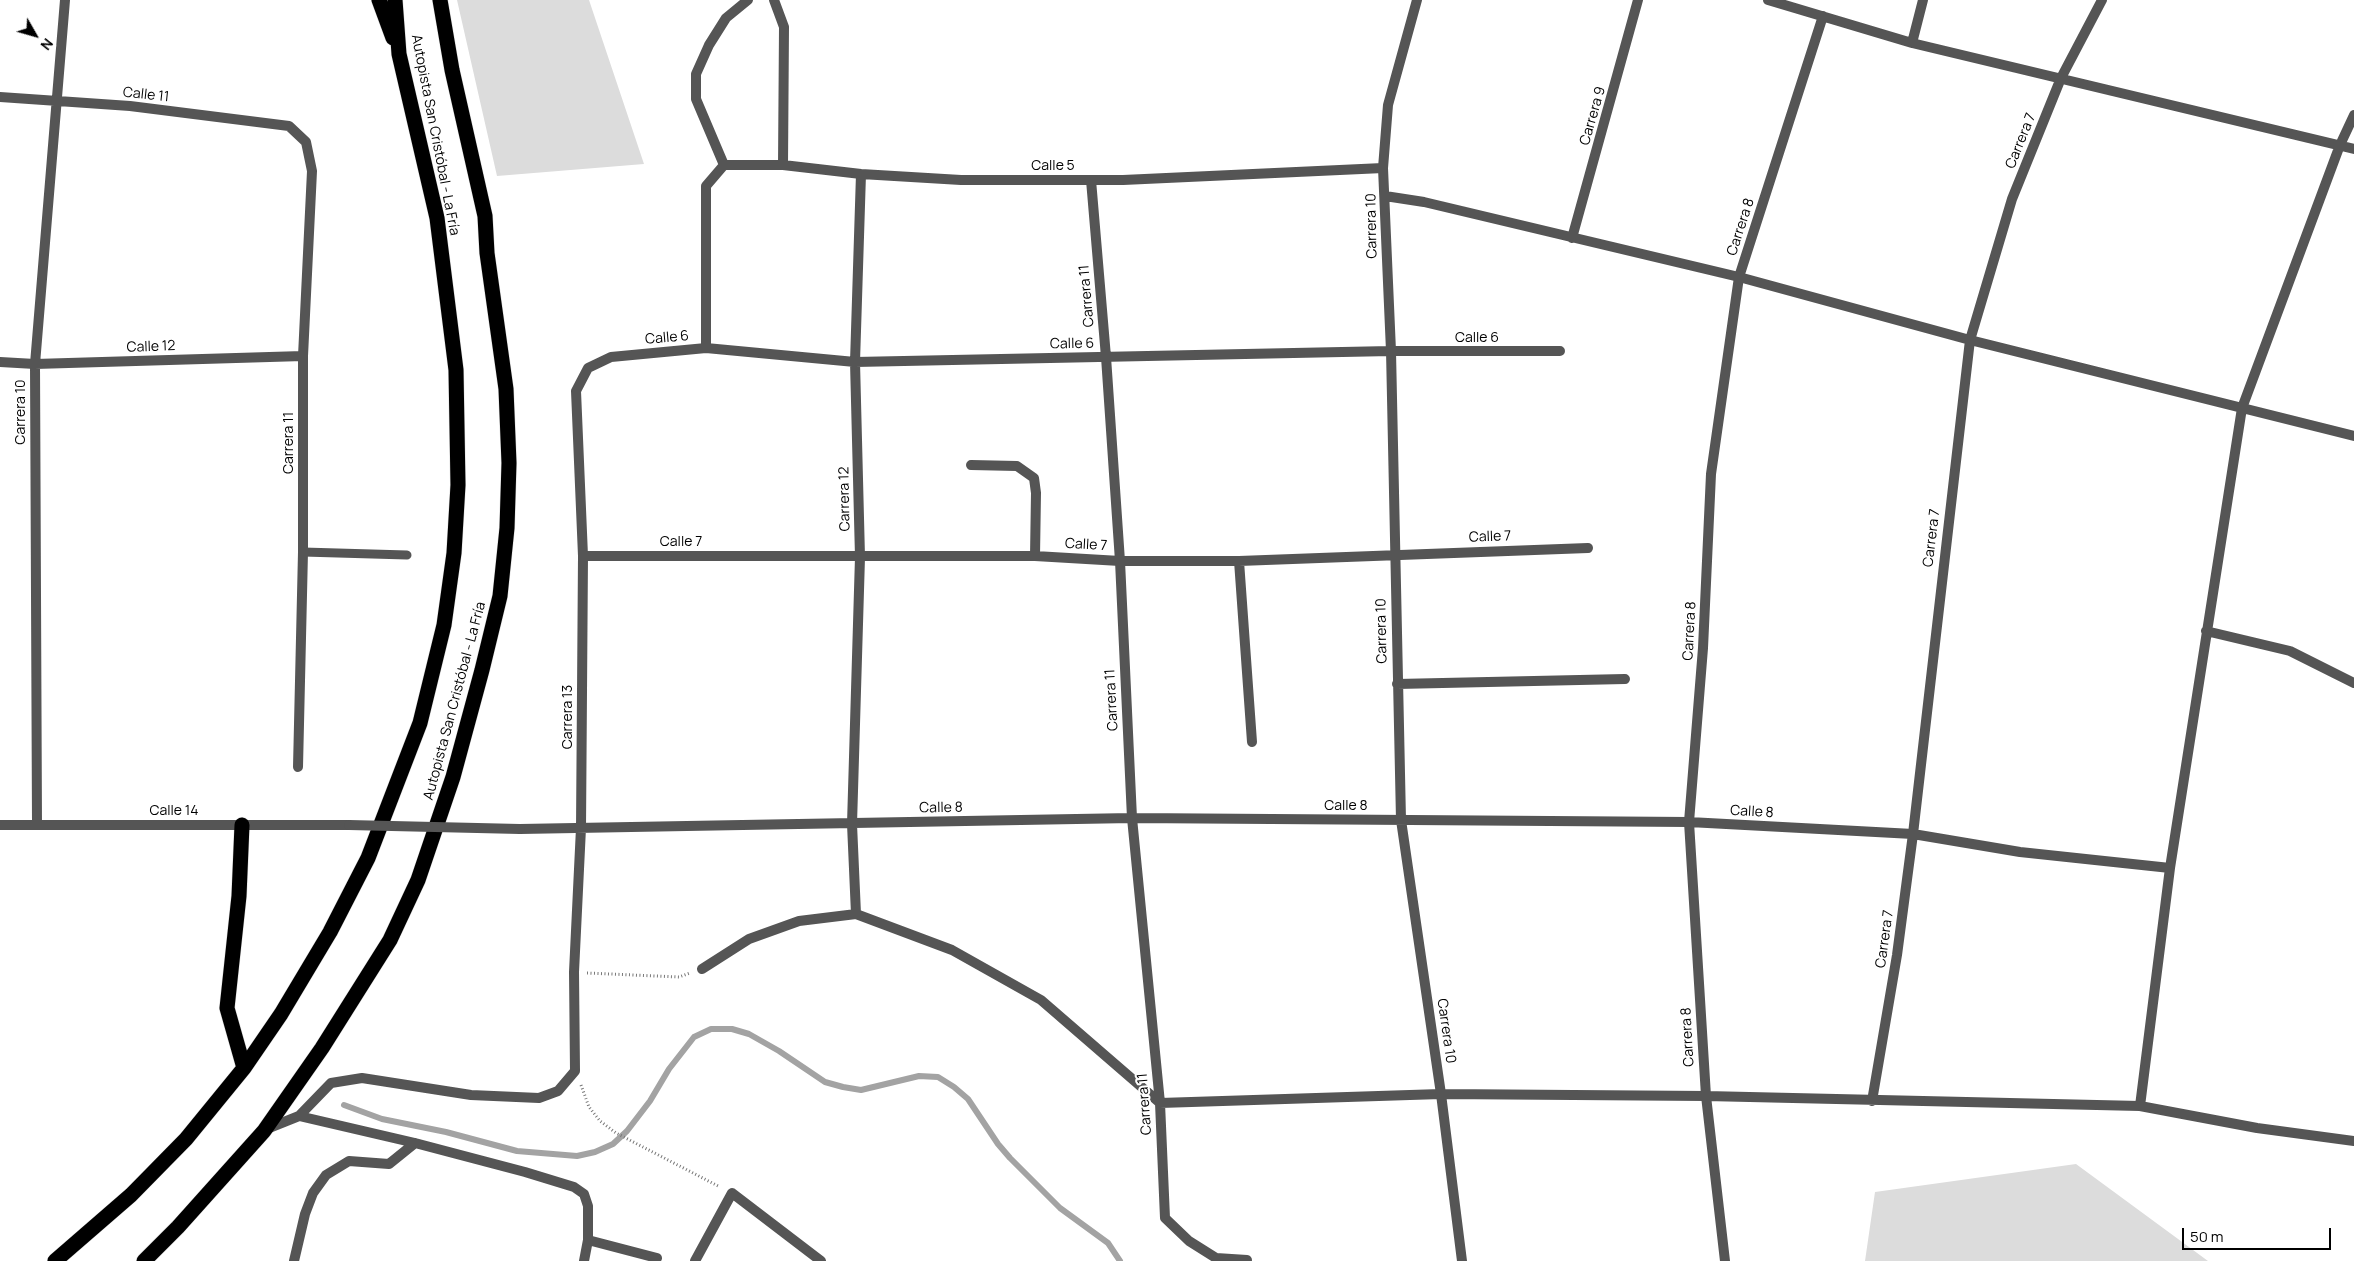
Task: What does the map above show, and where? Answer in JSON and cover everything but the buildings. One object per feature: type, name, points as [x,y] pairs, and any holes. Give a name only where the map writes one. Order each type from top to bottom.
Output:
[{"type":"highway","points":[[379,0],[399,54]]},
{"type":"highway","name":"Autopista San Cristóbal - La Fría","points":[[56,1261],[131,1195],[186,1139],[244,1068],[281,1014],[330,932],[368,858],[420,723],[445,616],[454,553],[458,485],[456,370],[437,218],[399,54],[395,0]]},
{"type":"highway","name":"Autopista San Cristóbal - La Fría","points":[[144,1261],[178,1227],[264,1130],[355,997],[390,940],[418,880],[453,777],[500,596],[507,528],[509,463],[506,390],[487,253],[485,216],[452,70],[440,0]]},
{"type":"highway","points":[[242,825],[239,896],[227,1008],[244,1068]]},
{"type":"street","name":"Carrera 10","points":[[37,824],[35,364],[55,102],[65,0]]},
{"type":"street","points":[[706,348],[706,186],[724,165],[696,100],[696,74],[709,45],[726,18],[748,0]]},
{"type":"street","points":[[774,0],[784,27],[783,165]]},
{"type":"street","name":"Carrera 10","points":[[1417,0],[1388,106],[1383,168],[1386,196],[1384,230],[1391,351],[1401,820],[1441,1094],[1462,1261]]},
{"type":"street","name":"Carrera 9","points":[[1572,238],[1638,0]]},
{"type":"street","points":[[1768,0],[1912,43],[2354,149]]},
{"type":"street","points":[[1912,43],[1923,0]]},
{"type":"street","name":"Carrera 7","points":[[1872,1100],[1897,955],[1913,834],[1970,340],[2012,199],[2061,78],[2102,0]]},
{"type":"street","name":"Carrera 8","points":[[1725,1261],[1706,1096],[1689,822],[1703,648],[1711,474],[1739,277],[1823,16]]},
{"type":"street","name":"Calle 11","points":[[0,97],[130,106],[289,126]]},
{"type":"street","points":[[2140,1106],[2170,868],[2242,408],[2340,145],[2354,115]]},
{"type":"street","name":"Carrera 11","points":[[289,126],[306,142],[312,171],[303,356],[303,552],[298,767]]},
{"type":"street","name":"Calle 5","points":[[724,165],[783,165],[861,174],[961,180],[1133,180],[1383,168]]},
{"type":"street","name":"Carrera 12","points":[[856,914],[852,824],[860,556],[855,362],[861,174]]},
{"type":"street","name":"Carrera 11","points":[[1091,180],[1106,357],[1120,561],[1132,818],[1160,1103],[1165,1218],[1189,1241],[1216,1258],[1247,1260]]},
{"type":"street","points":[[1386,196],[1424,202],[1739,277],[1970,340],[2354,436]]},
{"type":"street","name":"Calle 6","points":[[588,368],[611,357],[706,348],[855,362],[1391,351],[1560,352]]},
{"type":"street","name":"Calle 12","points":[[0,362],[35,364],[303,356]]},
{"type":"street","name":"Carrera 13","points":[[575,1070],[574,972],[581,828],[582,556],[576,391],[588,368]]},
{"type":"street","points":[[971,464],[1017,466],[1034,478],[1036,493],[1035,556]]},
{"type":"street","name":"Calle 7","points":[[582,556],[1035,556],[1120,561],[1239,561],[1588,548]]},
{"type":"street","points":[[1239,561],[1252,742]]},
{"type":"street","points":[[2206,632],[2290,651],[2354,683]]},
{"type":"street","points":[[1397,684],[1624,679]]},
{"type":"street","name":"Calle 8","points":[[348,825],[520,829],[691,824],[852,824],[1132,818],[1689,822],[1913,834],[2020,852],[2170,868]]},
{"type":"street","name":"Calle 14","points":[[0,825],[348,825]]},
{"type":"street","points":[[702,969],[749,939],[799,921],[856,914],[952,950],[1041,1000],[1160,1103],[1441,1094],[1706,1096],[2140,1106],[2257,1128],[2354,1141]]},
{"type":"street","points":[[264,1130],[299,1116],[331,1083],[362,1078],[471,1095],[539,1098],[558,1091],[575,1070]]},
{"type":"street","points":[[299,1116],[415,1143],[574,1187],[584,1194],[588,1206],[588,1240],[584,1261]]},
{"type":"street","points":[[294,1261],[304,1214],[313,1193],[326,1175],[349,1161],[389,1164],[415,1143]]},
{"type":"street","points":[[695,1261],[732,1193],[820,1261]]},
{"type":"street","points":[[588,1240],[657,1258]]},
{"type":"lane","points":[[303,552],[407,555]]},
{"type":"path","points":[[574,972],[679,977],[702,969]]},
{"type":"path","points":[[575,1070],[590,1107],[600,1122],[633,1142],[732,1193]]},
{"type":"shaded area","points":[[457,0],[589,0],[644,164],[497,176]]},
{"type":"shaded area","points":[[2076,1164],[2208,1261],[1865,1261],[1875,1192]]},
{"type":"waterway","points":[[344,1105],[382,1119],[446,1132],[517,1151],[577,1156],[595,1152],[613,1144],[627,1131],[650,1101],[669,1069],[694,1037],[711,1029],[732,1029],[749,1034],[779,1051],[825,1082],[843,1087],[861,1090],[919,1076],[938,1077],[968,1099],[998,1144],[1010,1158],[1060,1208],[1108,1243],[1120,1261]]}]
